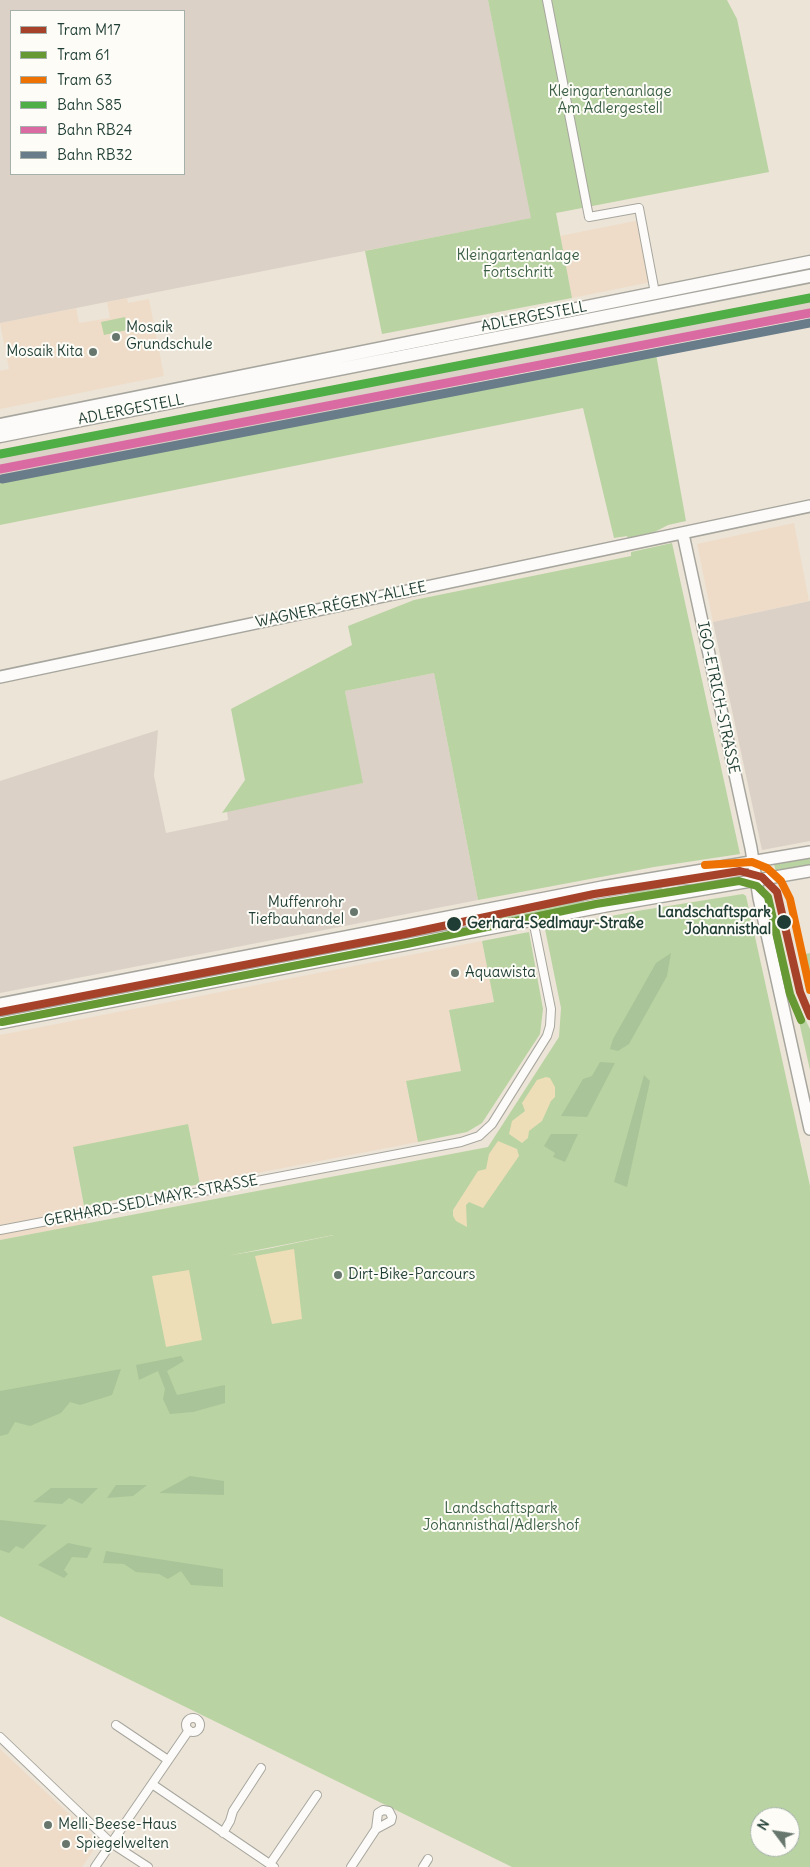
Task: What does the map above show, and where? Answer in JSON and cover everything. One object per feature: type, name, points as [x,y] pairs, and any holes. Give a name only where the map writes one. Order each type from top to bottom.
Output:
[{"type":"main road","name":"ADLERGESTELL","points":[[0,436],[655,293],[810,262]]},
{"type":"main road","name":"ADLERGESTELL","points":[[0,425],[260,379],[810,276]]},
{"type":"main road","name":"WAGNER-RÉGENY-ALLEE","points":[[0,677],[810,506]]},
{"type":"main road","name":"IGO-ETRICH-STRASSE","points":[[683,534],[810,1129]]},
{"type":"main road","points":[[0,1004],[602,887],[810,852]]},
{"type":"main road","points":[[0,1024],[632,901],[756,882],[810,871]]},
{"type":"street","points":[[547,0],[589,217],[639,208],[655,293]]},
{"type":"street","name":"GERHARD-SEDLMAYR-STRASSE","points":[[0,1230],[461,1142],[479,1136],[492,1124],[547,1036],[550,1026],[552,1009],[533,920]]},
{"type":"street","points":[[116,1725],[168,1760]]},
{"type":"street","points":[[95,1867],[189,1730]]},
{"type":"street","points":[[0,1737],[112,1842],[148,1867]]},
{"type":"street","points":[[223,1833],[230,1822],[233,1811],[261,1768]]},
{"type":"street","points":[[152,1784],[272,1866],[317,1795]]},
{"type":"street","points":[[351,1867],[376,1829]]},
{"type":"street","points":[[423,1867],[428,1859]]},
{"type":"shaded area","points":[[0,0],[488,0],[532,218],[0,323]]},
{"type":"shaded area","points":[[640,220],[651,282],[572,298],[560,236]]},
{"type":"shaded area","points":[[810,294],[810,315],[0,478],[0,450]]},
{"type":"shaded area","points":[[127,298],[128,303],[149,299],[164,376],[0,409],[0,371],[9,369],[0,323],[76,308],[79,323],[110,318],[107,302]]},
{"type":"shaded area","points":[[794,523],[809,601],[713,622],[697,544]]},
{"type":"shaded area","points":[[810,601],[810,841],[762,850],[713,622]]},
{"type":"shaded area","points":[[434,673],[478,900],[0,993],[0,781],[158,730],[154,776],[166,833],[228,820],[227,811],[362,783],[345,691]]},
{"type":"shaded area","points":[[482,941],[494,1002],[449,1010],[461,1071],[406,1082],[418,1142],[200,1184],[188,1124],[73,1148],[87,1224],[0,1240],[0,1035]]},
{"type":"shaded area","points":[[0,1749],[99,1842],[82,1867],[0,1867]]},
{"type":"green space","name":"Kleingartenanlage Am Adlergestell","points":[[488,0],[727,0],[737,19],[769,172],[556,213],[572,298],[382,334],[365,251],[531,218]]},
{"type":"green space","points":[[810,268],[810,272],[633,308],[631,303]]},
{"type":"green space","points":[[125,317],[127,330],[104,335],[101,322]]},
{"type":"green space","points":[[656,354],[686,521],[668,525],[647,536],[628,539],[627,536],[614,538],[583,408],[0,525],[0,478]]},
{"type":"green space","points":[[672,543],[740,854],[654,867],[478,900],[434,673],[345,691],[363,783],[222,813],[245,780],[231,709],[352,645],[348,626],[414,600],[631,556],[631,552]]},
{"type":"green space","points":[[810,855],[810,868],[777,874],[773,862]]},
{"type":"green space","points":[[677,878],[678,882],[661,886],[662,889],[678,887],[678,890],[629,898],[628,891],[583,899],[584,902],[592,901],[593,905],[472,928],[470,916],[502,910],[504,917],[537,911],[536,903]]},
{"type":"green space","name":"Landschaftspark Johannisthal/Adlershof","points":[[743,894],[746,896],[810,1186],[810,1867],[512,1867],[0,1616],[0,1240],[488,1147],[559,1037],[561,1008],[545,929],[637,911]],"holes":[[[334,1235],[267,1249],[227,1256]]]},
{"type":"green space","points":[[529,932],[543,1009],[540,1034],[482,1123],[467,1132],[418,1142],[406,1081],[461,1071],[449,1010],[494,1002],[482,941]]},
{"type":"green space","points":[[381,933],[381,937],[386,936],[388,945],[157,990],[156,986],[152,987],[153,978]]},
{"type":"green space","points":[[671,953],[667,976],[629,1044],[618,1051],[610,1049],[613,1039],[656,963]]},
{"type":"green space","points":[[810,953],[810,994],[809,994],[800,955]]},
{"type":"green space","points":[[144,979],[146,992],[3,1020],[1,1011],[4,1010],[4,1007]]},
{"type":"green space","points":[[799,1007],[810,1029],[810,1070],[796,1008]]},
{"type":"green space","points":[[600,1062],[615,1063],[587,1117],[561,1116],[583,1079],[592,1076]]},
{"type":"green space","points":[[644,1075],[650,1081],[627,1187],[614,1182]]},
{"type":"green space","points":[[188,1124],[200,1184],[84,1206],[73,1147]]},
{"type":"green space","points":[[551,1134],[578,1134],[565,1162],[553,1157],[555,1153],[544,1146]]},
{"type":"green space","points":[[181,1356],[184,1361],[167,1371],[177,1395],[225,1385],[225,1403],[193,1412],[170,1414],[163,1399],[165,1389],[158,1371],[139,1380],[136,1365]]},
{"type":"green space","points":[[121,1369],[112,1395],[80,1405],[70,1402],[61,1413],[30,1426],[15,1422],[8,1434],[0,1436],[0,1391]]},
{"type":"green space","points":[[190,1476],[224,1481],[224,1495],[159,1493]]},
{"type":"green space","points":[[116,1485],[147,1485],[133,1496],[107,1498]]},
{"type":"green space","points":[[51,1488],[98,1488],[82,1504],[69,1498],[62,1504],[33,1502]]},
{"type":"green space","points":[[0,1520],[47,1525],[23,1549],[16,1546],[9,1553],[0,1550]]},
{"type":"green space","points":[[68,1543],[92,1548],[87,1558],[72,1557],[64,1570],[68,1574],[64,1578],[38,1565]]},
{"type":"green space","points":[[106,1551],[223,1569],[223,1587],[191,1585],[181,1571],[168,1579],[159,1574],[136,1572],[124,1564],[103,1563]]},
{"type":"sand","points":[[546,1077],[550,1078],[555,1087],[555,1097],[551,1101],[542,1121],[529,1131],[528,1138],[522,1143],[509,1134],[512,1121],[525,1111],[522,1103],[537,1080]]},
{"type":"sand","points":[[498,1141],[517,1149],[519,1156],[483,1208],[469,1202],[466,1205],[467,1227],[456,1221],[453,1216],[453,1210],[478,1171],[486,1169],[489,1154]]},
{"type":"sand","points":[[294,1249],[302,1319],[272,1324],[255,1256]]},
{"type":"sand","points":[[189,1270],[202,1340],[166,1347],[152,1276]]},
{"type":"tram line","name":"63","points":[[705,865],[752,862],[767,868],[781,881],[790,899],[810,990]]},
{"type":"tram line","name":"M17","points":[[0,1012],[405,934],[594,894],[740,871],[762,877],[777,892],[800,992],[810,1016]]},
{"type":"tram line","name":"61","points":[[2,1022],[407,944],[596,904],[739,881],[757,886],[768,897],[790,994],[801,1020]]},
{"type":"tram line","points":[[514,910],[532,910],[675,885],[706,884]]},
{"type":"rail line","name":"S85","points":[[0,454],[810,298]]},
{"type":"rail line","name":"RB24","points":[[0,469],[810,313]]},
{"type":"rail line","name":"RB32","points":[[2,479],[810,323]]},
{"type":"place","name":"Mosaik Grundschule","points":[[116,337]]},
{"type":"place","name":"Mosaik Kita","points":[[93,352]]},
{"type":"place","name":"Muffenrohr Tiefbauhandel","points":[[354,912]]},
{"type":"place","name":"Landschaftspark Johannisthal","points":[[784,922]]},
{"type":"place","name":"Gerhard-Sedlmayr-Straße","points":[[454,924]]},
{"type":"place","name":"Aquawista","points":[[455,973]]},
{"type":"place","name":"Dirt-Bike-Parcours","points":[[338,1275]]},
{"type":"place","name":"Melli-Beese-Haus","points":[[48,1825]]},
{"type":"place","name":"Spiegelwelten","points":[[66,1844]]},
{"type":"park label","name":"Kleingartenanlage Fortschritt","points":[[518,264]]}]
